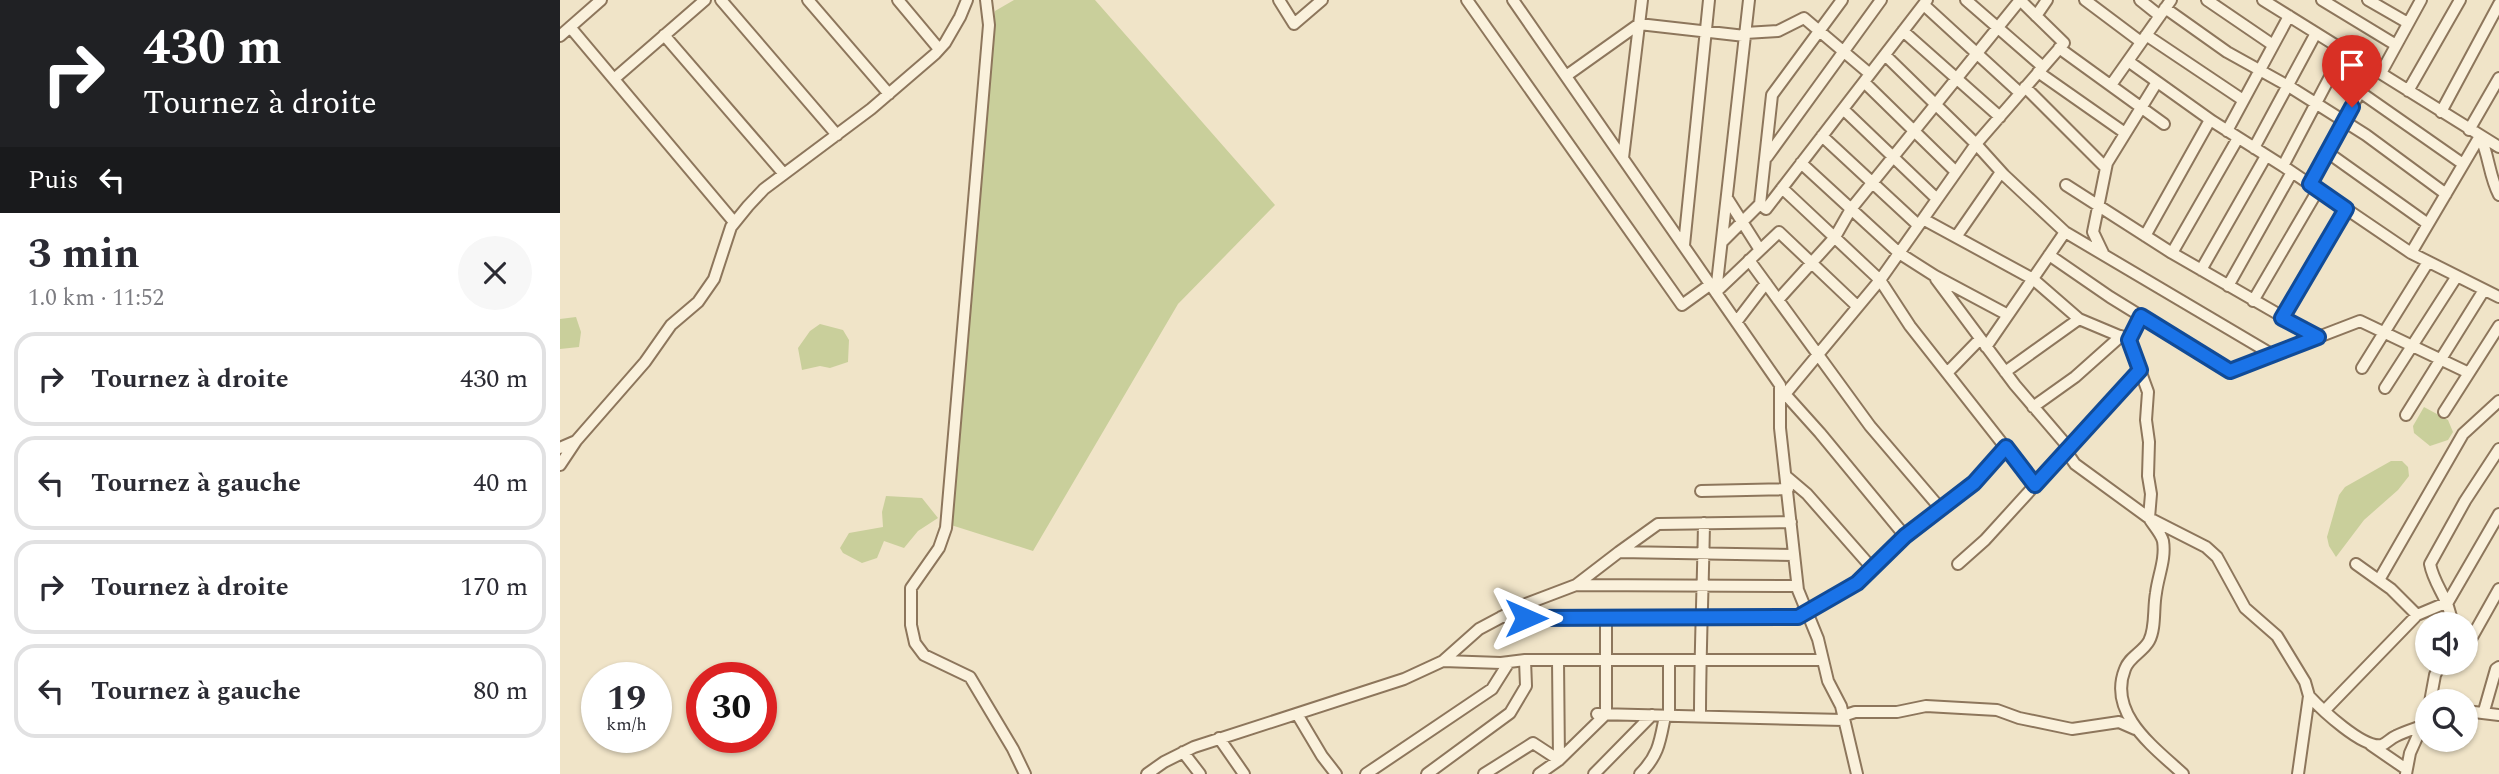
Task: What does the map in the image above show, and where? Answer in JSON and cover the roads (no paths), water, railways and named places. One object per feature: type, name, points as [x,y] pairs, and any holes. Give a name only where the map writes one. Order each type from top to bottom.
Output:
[{"type":"street","points":[[560,36],[601,0]]},
{"type":"street","points":[[614,79],[705,0]]},
{"type":"street","points":[[721,0],[837,135]]},
{"type":"street","points":[[808,0],[889,94]]},
{"type":"street","points":[[898,0],[939,49]]},
{"type":"street","points":[[560,465],[576,441],[645,362],[671,325],[698,302],[715,279],[725,240],[734,222],[764,189],[889,94],[939,49],[960,17],[967,0]]},
{"type":"street","points":[[986,0],[989,25],[946,528],[939,548],[911,588],[911,625],[915,643],[924,655],[970,677],[1025,774]]},
{"type":"street","points":[[1279,0],[1294,24],[1321,0]]},
{"type":"street","points":[[1467,0],[1682,305],[1714,288],[1779,232],[1857,306]]},
{"type":"street","points":[[1623,158],[1642,0]]},
{"type":"street","points":[[1684,245],[1710,0]]},
{"type":"street","points":[[1714,288],[1722,242],[1749,0]]},
{"type":"street","points":[[1722,242],[1760,204],[1772,95],[1842,0]]},
{"type":"street","points":[[1765,159],[1881,0]]},
{"type":"street","points":[[1966,0],[2041,70],[2125,133]]},
{"type":"street","points":[[1778,300],[1835,237],[1851,209],[2020,0],[2064,43],[1976,144],[1880,279],[1783,396]]},
{"type":"street","points":[[2036,16],[2048,0]]},
{"type":"street","points":[[2085,0],[2243,100]]},
{"type":"street","points":[[2140,0],[2166,8],[2227,52],[2316,103],[2446,194]]},
{"type":"street","points":[[2207,0],[2273,45]]},
{"type":"street","points":[[2263,0],[2499,148]]},
{"type":"street","points":[[2322,0],[2396,45]]},
{"type":"street","points":[[2368,0],[2383,4],[2408,23]]},
{"type":"street","points":[[2253,301],[2314,187],[2327,152],[2343,121],[2360,92],[2396,45],[2421,0]]},
{"type":"street","points":[[2408,91],[2460,0]]},
{"type":"street","points":[[1760,204],[1766,209],[1926,2],[1977,54],[2023,90],[2106,168]]},
{"type":"street","points":[[1519,3],[1566,76],[1780,386],[1783,396],[1780,428],[1797,586],[1808,611],[1828,681],[1841,706],[1857,774]]},
{"type":"street","points":[[2441,112],[2499,4]]},
{"type":"street","points":[[2111,85],[2166,8]]},
{"type":"street","points":[[2227,131],[2289,16]]},
{"type":"street","points":[[1566,76],[1639,24],[1745,34],[1778,31],[1804,18],[1845,51],[1914,131],[1956,172]]},
{"type":"street","points":[[570,27],[734,222]]},
{"type":"street","points":[[1903,31],[2000,117]]},
{"type":"street","points":[[2254,148],[2316,33]]},
{"type":"street","points":[[664,35],[784,174]]},
{"type":"street","points":[[2059,48],[2164,124]]},
{"type":"street","points":[[2228,286],[2344,50]]},
{"type":"street","points":[[1885,55],[2065,232],[2273,355]]},
{"type":"street","points":[[2128,61],[2210,120],[2411,253],[2499,297]]},
{"type":"street","points":[[2469,130],[2499,78]]},
{"type":"street","points":[[2103,254],[2093,232],[2106,168],[2140,106],[2157,82]]},
{"type":"street","points":[[2360,92],[2463,164]]},
{"type":"street","points":[[1843,109],[1937,199]]},
{"type":"street","points":[[2145,236],[2210,120]]},
{"type":"street","points":[[1822,136],[1872,183],[1921,222],[1956,237],[2033,279],[2079,318],[2125,338],[2148,392],[2146,420],[2150,442],[2149,518],[2162,538],[2163,560],[2156,593],[2152,636],[2124,671],[2121,686],[2126,711],[2135,729]]},
{"type":"street","points":[[2411,253],[2480,136]]},
{"type":"street","points":[[2480,136],[2486,149],[2492,182],[2499,195]]},
{"type":"street","points":[[2172,253],[2238,138]]},
{"type":"street","points":[[2327,152],[2428,224]]},
{"type":"street","points":[[2201,270],[2266,156]]},
{"type":"street","points":[[1801,163],[1899,253],[1935,276],[2008,315]]},
{"type":"street","points":[[1956,237],[2001,172]]},
{"type":"street","points":[[2066,185],[2172,253],[2318,337]]},
{"type":"street","points":[[1782,188],[1880,279],[1910,326],[2035,485]]},
{"type":"street","points":[[1727,198],[1760,250]]},
{"type":"street","points":[[2282,318],[2346,209]]},
{"type":"street","points":[[1947,373],[1983,343],[2008,315],[2065,232]]},
{"type":"street","points":[[2049,255],[2230,371],[2360,321],[2469,373]]},
{"type":"street","points":[[1749,260],[1870,426],[1940,508]]},
{"type":"street","points":[[2362,368],[2428,262]]},
{"type":"street","points":[[1935,276],[2076,464],[2149,518],[2206,547],[2217,557],[2245,608],[2277,636],[2305,682],[2309,696],[2298,774]]},
{"type":"street","points":[[2385,388],[2457,276]]},
{"type":"street","points":[[1737,321],[1766,283]]},
{"type":"street","points":[[2406,415],[2484,290]]},
{"type":"street","points":[[2034,407],[2125,338],[2141,316]]},
{"type":"street","points":[[2005,372],[2079,318]]},
{"type":"street","points":[[2444,412],[2499,326]]},
{"type":"street","points":[[1958,564],[1985,540],[2140,370]]},
{"type":"street","points":[[1783,396],[1820,433],[1905,536]]},
{"type":"street","points":[[2379,580],[2463,434],[2499,401]]},
{"type":"street","points":[[560,448],[576,441]]},
{"type":"street","points":[[1501,617],[1798,617],[1857,583],[1905,536],[1974,483],[2006,447]]},
{"type":"street","points":[[2450,612],[2448,602],[2432,574],[2430,564],[2497,455]]},
{"type":"street","points":[[1787,477],[1807,494],[1872,568]]},
{"type":"street","points":[[1701,491],[1788,489]]},
{"type":"street","points":[[2424,612],[2448,602],[2499,514]]},
{"type":"street","points":[[1147,774],[1183,752],[1219,738],[1404,679],[1443,661],[1479,629],[1526,604],[1576,585],[1658,524],[1791,522]]},
{"type":"street","points":[[1700,716],[1704,523]]},
{"type":"street","points":[[1619,552],[1794,555]]},
{"type":"street","points":[[2356,564],[2379,580],[2415,613]]},
{"type":"street","points":[[1576,585],[1797,586]]},
{"type":"street","points":[[2478,627],[2498,594]]},
{"type":"street","points":[[2323,711],[2415,617]]},
{"type":"street","points":[[1539,774],[1559,760],[1602,714],[1606,618]]},
{"type":"street","points":[[1427,774],[1510,713],[1526,686],[1525,660]]},
{"type":"street","points":[[1559,660],[1559,760]]},
{"type":"street","points":[[1640,774],[1657,752],[1667,716],[1669,660]]},
{"type":"street","points":[[1443,661],[1823,660]]},
{"type":"street","points":[[1366,774],[1455,711],[1492,689],[1509,662]]},
{"type":"street","points":[[2484,711],[2496,669],[2499,667]]},
{"type":"street","points":[[2309,696],[2323,711],[2406,771],[2415,743]]},
{"type":"street","points":[[1602,714],[1843,718],[1856,712],[1897,712],[1926,706],[1997,710],[2019,718],[2073,729],[2119,722],[2135,729],[2183,774]]},
{"type":"street","points":[[2478,711],[2499,715]]},
{"type":"street","points":[[1297,714],[1336,774]]},
{"type":"street","points":[[1594,774],[1653,715]]},
{"type":"street","points":[[2368,743],[2384,744],[2415,727]]},
{"type":"street","points":[[1219,738],[1244,774]]},
{"type":"street","points":[[1484,774],[1533,743],[1559,760]]},
{"type":"street","points":[[1183,752],[1199,774]]}]
